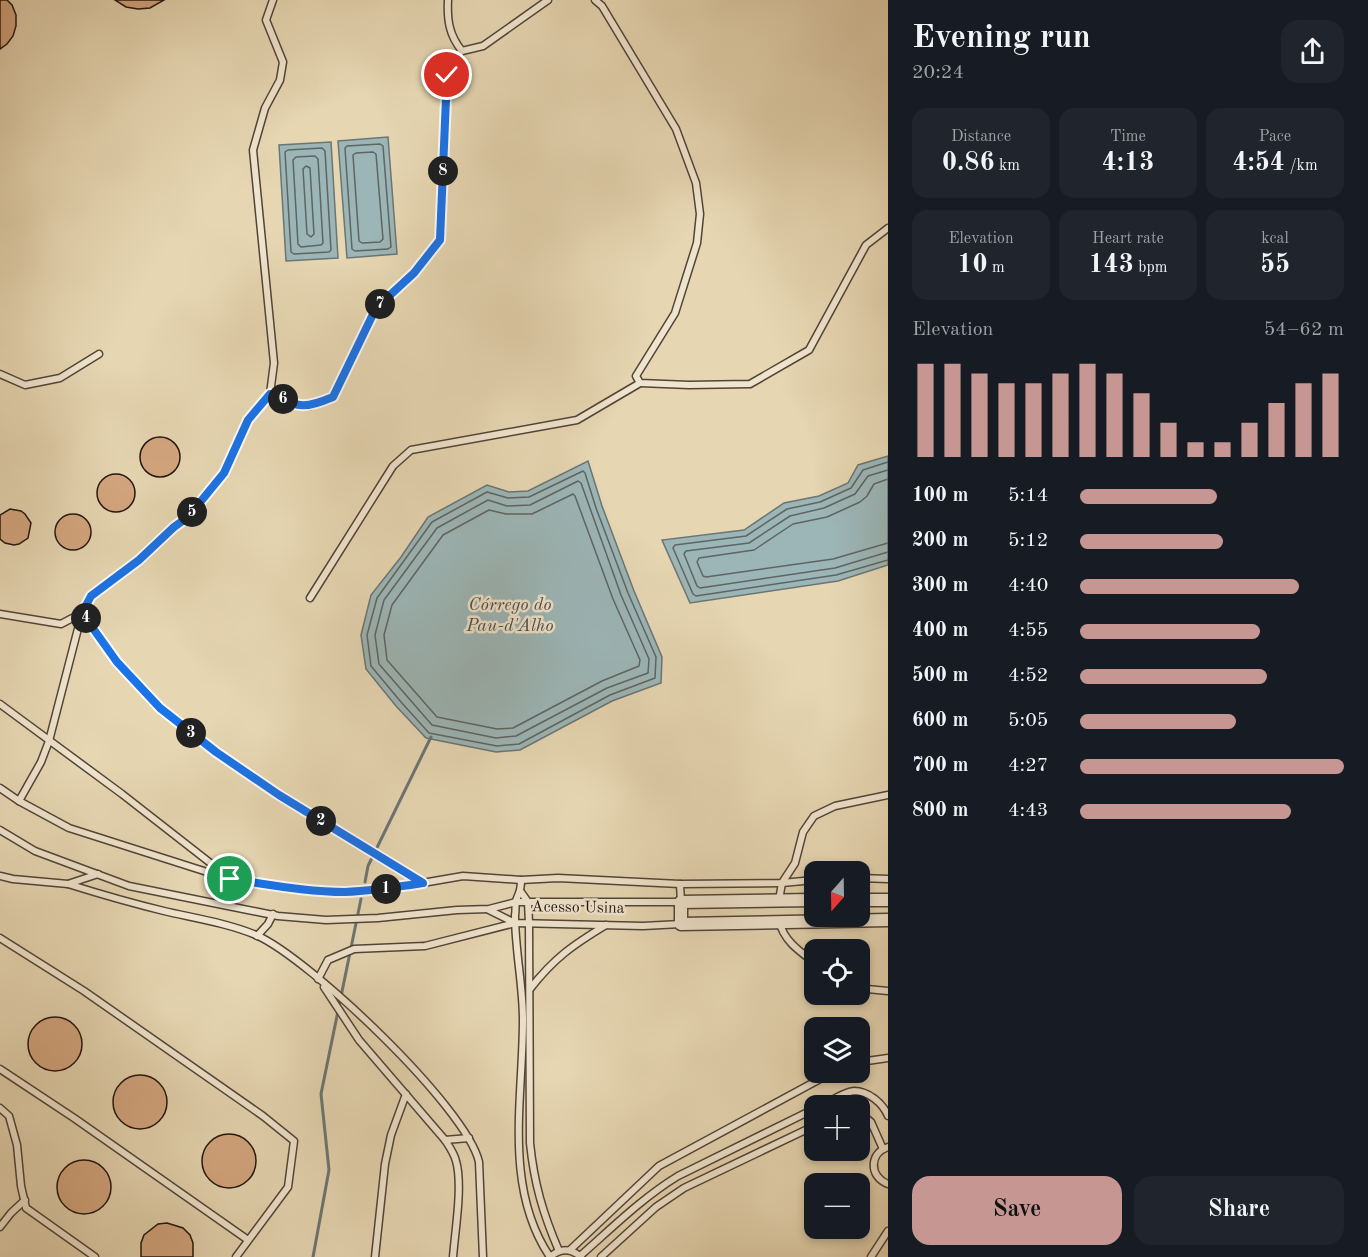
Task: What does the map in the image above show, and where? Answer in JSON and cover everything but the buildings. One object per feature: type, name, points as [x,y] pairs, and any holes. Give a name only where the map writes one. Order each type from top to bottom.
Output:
[{"type":"street","points":[[779,900],[779,921]]},
{"type":"street","name":"Acesso Usina","points":[[681,902],[804,900]]},
{"type":"street","points":[[870,900],[888,900]]},
{"type":"street","points":[[681,902],[681,924]]},
{"type":"street","name":"Acesso Usina","points":[[681,924],[888,920]]},
{"type":"lane","points":[[19,801],[41,762],[49,741],[82,613],[91,596],[139,560],[188,517],[224,473],[248,420],[270,394],[274,363],[253,150],[265,108],[280,80],[283,62],[266,20],[273,0]]},
{"type":"lane","points":[[448,0],[447,19],[453,40],[462,51]]},
{"type":"lane","points":[[270,394],[297,405],[310,406],[333,397],[376,308],[414,273],[440,240],[447,75],[452,60],[462,51],[483,46],[548,0]]},
{"type":"lane","points":[[595,0],[602,6],[676,129],[696,183],[700,214],[697,243],[675,313],[636,376],[640,383]]},
{"type":"lane","points":[[310,598],[393,466],[411,450],[577,420],[640,383],[689,386],[750,384],[809,350],[866,245],[888,228]]},
{"type":"lane","points":[[0,374],[25,385],[60,378],[99,354]]},
{"type":"lane","points":[[0,614],[61,624],[82,613]]},
{"type":"lane","points":[[82,613],[117,662],[160,708],[216,752],[279,795],[423,883]]},
{"type":"lane","points":[[0,704],[122,794],[230,879]]},
{"type":"lane","points":[[0,788],[69,828],[230,879],[310,890],[344,892],[382,890],[463,876],[521,880],[558,878],[680,884],[804,881]]},
{"type":"lane","points":[[779,900],[782,883],[795,863],[803,832],[814,816],[835,806],[888,795]]},
{"type":"lane","points":[[0,830],[35,851],[129,885],[273,914],[326,920],[489,909]]},
{"type":"lane","points":[[68,884],[98,874]]},
{"type":"lane","points":[[0,876],[68,884],[130,903],[227,926],[256,936],[280,948],[376,1029],[422,1080],[469,1138],[479,1162],[483,1257]]},
{"type":"lane","points":[[870,878],[888,879]]},
{"type":"lane","points":[[521,880],[521,892],[516,902],[515,923],[523,1020],[518,1094],[519,1134],[523,1186],[529,1215],[538,1239],[550,1257],[559,1251],[570,1251],[580,1257],[660,1187],[804,1114]]},
{"type":"lane","points":[[680,884],[681,902]]},
{"type":"lane","points":[[521,892],[528,902],[529,923],[530,1143],[533,1174],[539,1201],[559,1251]]},
{"type":"lane","name":"Acesso Usina","points":[[489,909],[516,902],[681,902]]},
{"type":"lane","name":"Acesso Usina","points":[[489,909],[515,923],[643,926],[681,924]]},
{"type":"lane","points":[[256,936],[268,924],[273,914]]},
{"type":"lane","points":[[779,921],[782,934],[804,954]]},
{"type":"lane","points":[[318,978],[328,960],[354,949],[425,946],[515,923]]},
{"type":"lane","points":[[520,990],[529,989],[557,957],[607,924]]},
{"type":"lane","points":[[0,938],[84,991],[263,1116],[294,1141],[288,1187],[236,1257]]},
{"type":"lane","points":[[318,978],[359,1040],[445,1140],[455,1158],[458,1169],[453,1257]]},
{"type":"lane","points":[[870,989],[888,991]]},
{"type":"lane","points":[[870,1061],[888,1058]]},
{"type":"lane","points":[[0,1069],[248,1240]]},
{"type":"lane","points":[[570,1251],[659,1166],[813,1083]]},
{"type":"lane","points":[[845,1095],[854,1091],[868,1095]]},
{"type":"lane","points":[[375,1257],[385,1164],[391,1135],[406,1094]]},
{"type":"lane","points":[[870,1096],[886,1111],[888,1116]]},
{"type":"lane","points":[[0,1108],[9,1116],[17,1145],[21,1186],[26,1208],[95,1257]]},
{"type":"lane","points":[[870,1121],[885,1148],[875,1157],[873,1169],[879,1179],[888,1184]]},
{"type":"lane","points":[[601,1257],[656,1207],[676,1193],[804,1131]]},
{"type":"lane","points":[[445,1140],[469,1138]]},
{"type":"lane","points":[[0,1227],[25,1200]]},
{"type":"lane","points":[[871,1257],[887,1233],[888,1223]]},
{"type":"water","points":[[388,137],[397,254],[347,258],[338,141]]},
{"type":"water","points":[[331,142],[338,258],[286,261],[279,145]]},
{"type":"water","points":[[888,456],[888,565],[838,581],[690,603],[662,540],[744,530],[784,503],[819,496],[848,483],[858,465]]},
{"type":"water","name":"Córrego do Pau-d'Alho","points":[[588,461],[602,506],[634,591],[662,657],[661,683],[612,701],[520,750],[496,752],[426,738],[366,669],[361,635],[371,595],[401,557],[428,517],[487,485],[509,492],[528,491]]},
{"type":"waterway","points":[[365,882],[368,866],[431,737]]},
{"type":"waterway","points":[[313,1257],[329,1170],[321,1094],[361,899]]},
{"type":"route","points":[[230,879],[310,890],[344,892],[382,890],[423,883],[279,795],[216,752],[160,708],[117,662],[82,613],[91,596],[139,560],[188,517],[224,473],[248,420],[270,394],[297,405],[310,406],[333,397],[376,308],[414,273],[440,240],[447,75]]}]
